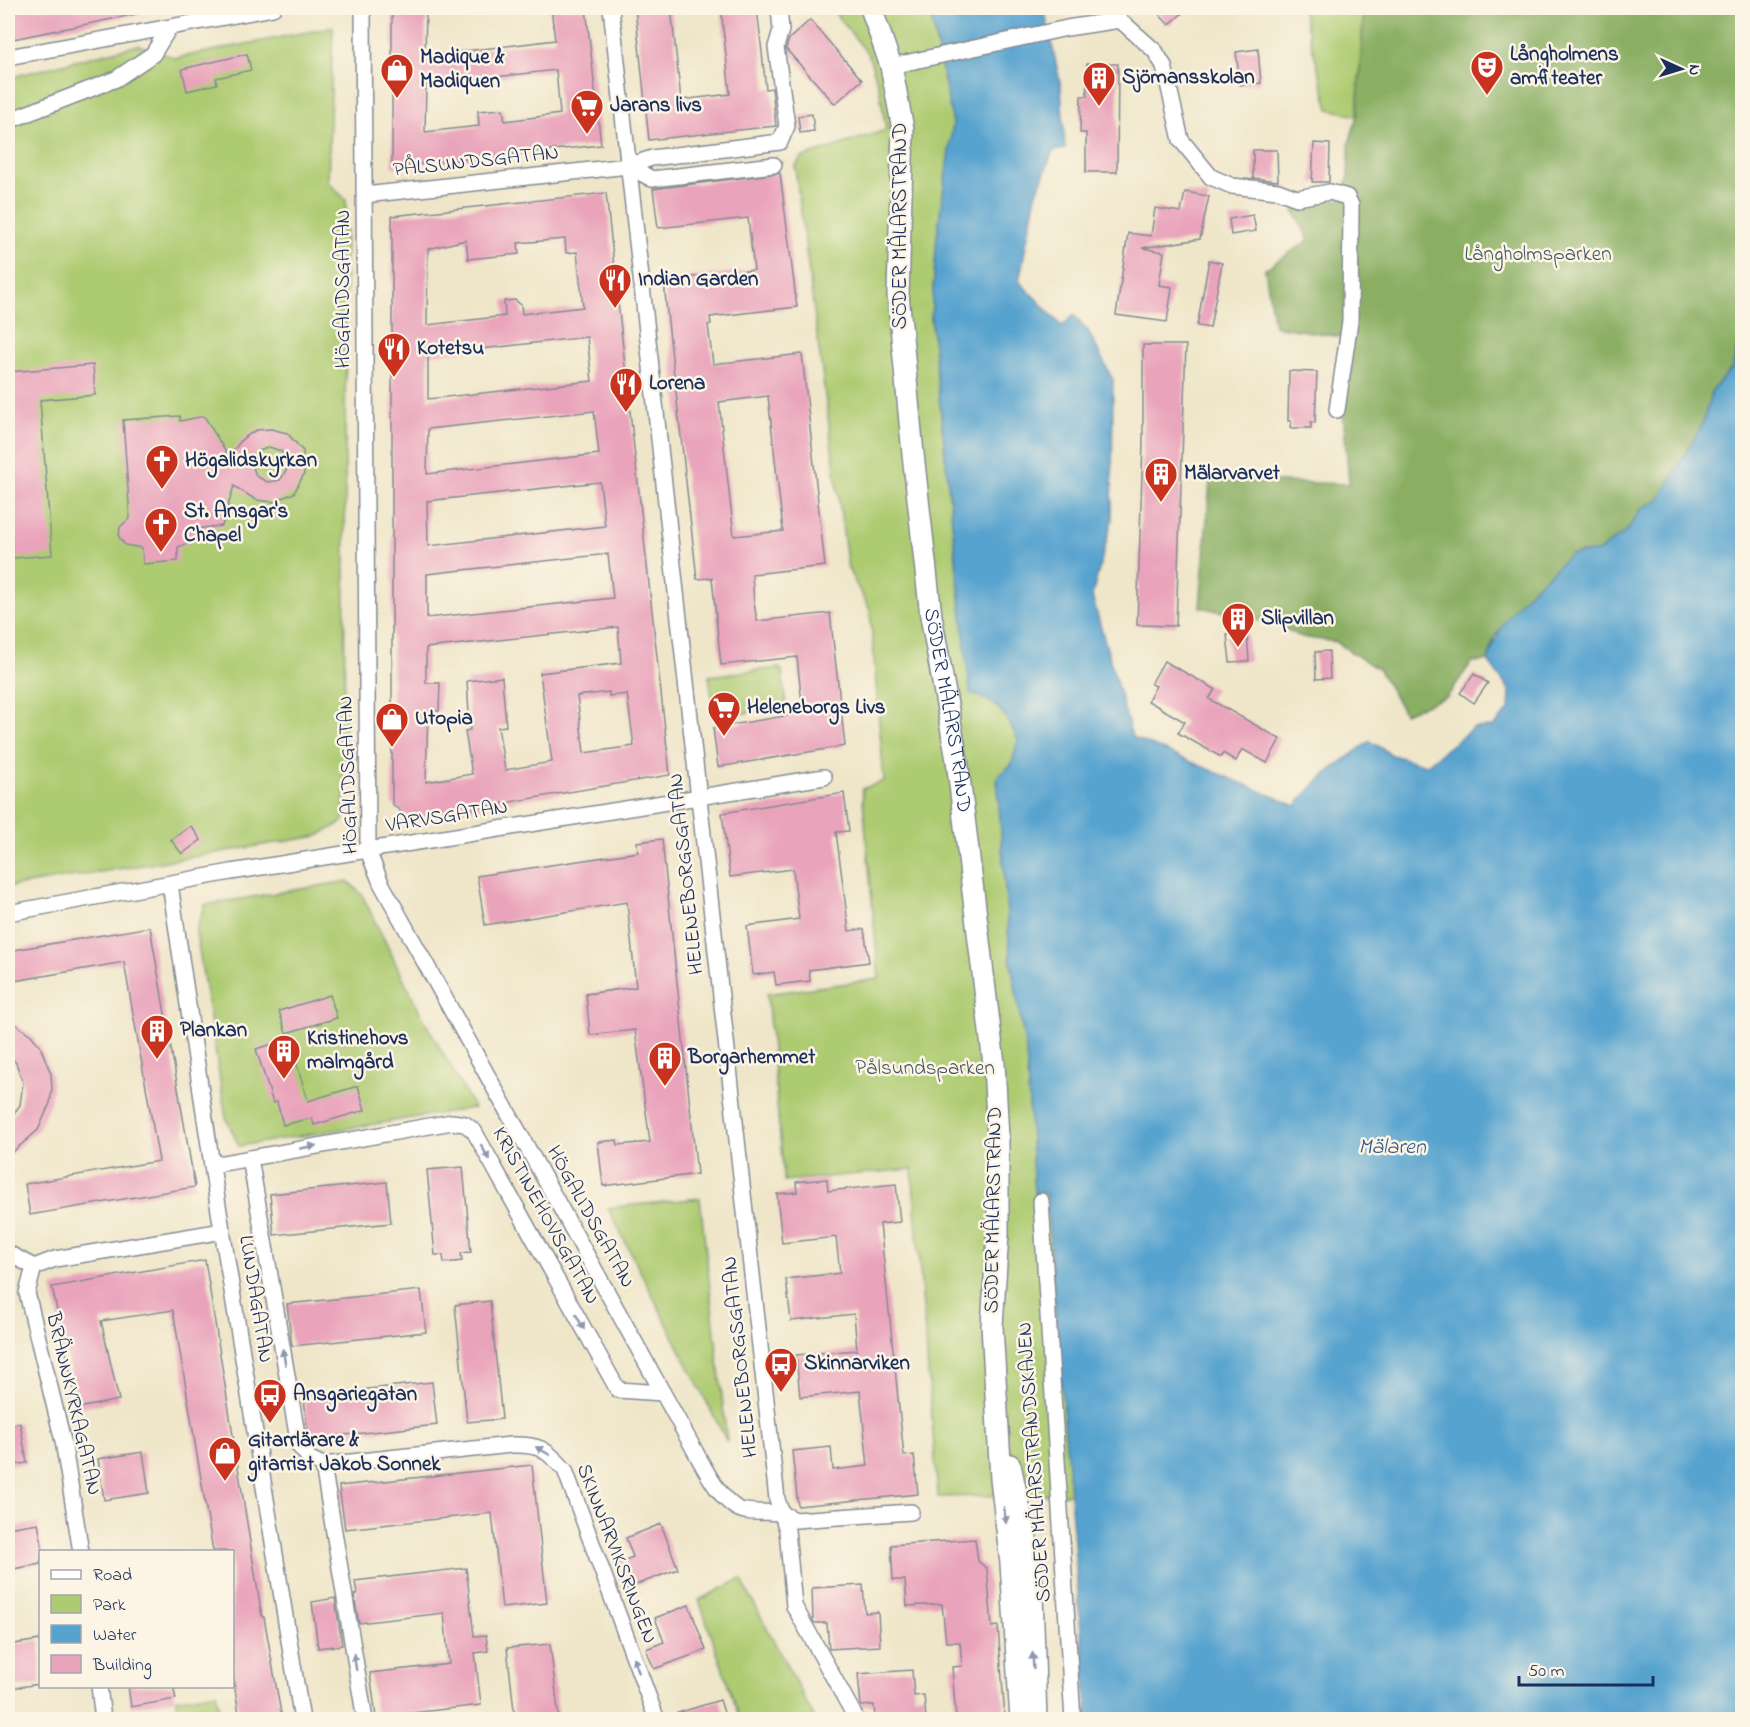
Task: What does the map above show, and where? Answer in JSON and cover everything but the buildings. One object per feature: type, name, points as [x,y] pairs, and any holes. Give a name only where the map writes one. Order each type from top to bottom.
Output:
[{"type":"street","points":[[8,57],[273,8]]},
{"type":"street","name":"HÖGALIDSGATAN","points":[[363,8],[368,851],[381,883],[663,1393],[728,1504],[743,1511],[779,1511],[795,1520],[911,1512]]},
{"type":"street","name":"HELENEBORGSGATAN","points":[[611,8],[779,1511],[787,1530],[794,1606],[856,1719]]},
{"type":"street","name":"PÅLSUNDSGATAN","points":[[364,195],[628,166],[652,158],[780,142],[787,126],[776,47],[781,30],[779,8]]},
{"type":"street","name":"SÖDER MÄLARSTRAND","points":[[871,8],[891,66],[903,129],[898,294],[912,442],[931,616],[957,759],[994,1064],[998,1138],[998,1233],[992,1326],[1021,1719]]},
{"type":"street","points":[[891,66],[1068,28],[1120,14],[1155,51],[1164,66],[1181,140],[1211,177],[1233,186],[1278,191],[1297,198],[1330,192],[1347,197],[1352,204],[1350,321],[1337,410]]},
{"type":"street","points":[[8,121],[116,79],[153,54],[169,28]]},
{"type":"street","points":[[628,166],[652,179],[774,165]]},
{"type":"street","name":"VARVSGATAN","points":[[8,913],[368,851],[824,777]]},
{"type":"street","name":"LUNDAGATAN","points":[[170,884],[212,1165],[302,1719]]},
{"type":"street","name":"KRISTINEHOVSGATAN","points":[[212,1165],[452,1122],[465,1124],[474,1131],[618,1390],[663,1393]]},
{"type":"street","name":"LUNDAGATAN","points":[[250,1158],[298,1446],[310,1459],[323,1465]]},
{"type":"street","name":"SÖDER MÄLARSTRANDSKAJEN","points":[[1041,1201],[1073,1719]]},
{"type":"street","points":[[8,1248],[34,1267],[55,1260],[223,1231]]},
{"type":"street","name":"BRÄNNKYRKAGATAN","points":[[34,1267],[27,1293],[63,1441],[81,1550]]},
{"type":"street","name":"SÖDER MÄLARSTRAND","points":[[997,1415],[1018,1497],[1031,1562],[1036,1719]]},
{"type":"street","name":"SKINNARVIKSRINGEN","points":[[323,1465],[511,1445],[528,1444],[545,1449],[565,1470],[657,1719]]},
{"type":"street","points":[[323,1465],[364,1719]]},
{"type":"street","points":[[99,1688],[103,1719]]},
{"type":"green space","name":"Pålsundsparken","points":[[826,8],[929,8],[953,123],[937,236],[931,318],[961,611],[988,699],[1002,710],[1018,740],[1012,764],[997,777],[1010,956],[1026,1050],[1034,1193],[1046,1192],[1071,1494],[938,1497],[912,1169],[784,1181],[767,994],[879,979],[862,789],[884,781],[870,610],[848,569],[795,167],[801,158],[886,130],[879,87],[868,54],[834,12]]},
{"type":"green space","points":[[1302,8],[1364,8],[1357,116],[1329,109]]},
{"type":"green space","name":"Långholmsparken","points":[[1364,8],[1742,8],[1742,334],[1732,368],[1713,389],[1702,425],[1659,500],[1641,509],[1627,531],[1597,552],[1571,554],[1494,637],[1488,661],[1472,662],[1447,697],[1404,713],[1379,670],[1336,642],[1301,637],[1278,625],[1200,607],[1210,480],[1349,484],[1343,411],[1342,337],[1274,326],[1265,269],[1309,240],[1294,211],[1307,203],[1341,199],[1348,178],[1349,144],[1357,116]]},
{"type":"green space","points":[[333,27],[328,182],[346,200],[344,821],[318,836],[8,887],[8,78],[138,45],[176,58]]},
{"type":"green space","points":[[778,668],[782,670],[786,703],[783,707],[715,718],[709,676]]},
{"type":"green space","points":[[348,881],[362,895],[423,1018],[474,1108],[239,1146],[226,1118],[196,931],[205,905]]},
{"type":"green space","points":[[700,1198],[727,1442],[608,1208]]},
{"type":"green space","points":[[741,1579],[815,1719],[740,1719],[699,1600]]},
{"type":"green space","points":[[216,1692],[221,1719],[133,1720],[177,1712],[176,1699]]},
{"type":"water","name":"Mälaren","points":[[929,8],[1044,8],[1061,86],[1065,149],[1053,151],[1036,195],[1019,281],[1062,326],[1074,315],[1088,331],[1113,380],[1112,520],[1092,596],[1132,737],[1296,806],[1321,779],[1370,741],[1392,755],[1426,765],[1473,728],[1493,727],[1509,710],[1510,691],[1488,661],[1501,628],[1532,589],[1571,554],[1598,552],[1627,531],[1641,509],[1659,500],[1702,425],[1713,389],[1732,368],[1742,334],[1742,1719],[1088,1719],[1046,1193],[1034,1193],[1026,1050],[1010,956],[997,777],[1012,764],[1018,740],[1005,716],[995,705],[970,693],[931,318],[937,236],[953,123]]},
{"type":"place","name":"Långholmens amfiteater","points":[[1487,96]]},
{"type":"place","name":"Madique & Madiquen","points":[[397,99]]},
{"type":"place","name":"Sjömansskolan","points":[[1099,107]]},
{"type":"place","name":"Jarans livs","points":[[587,135]]},
{"type":"place","name":"Indian Garden","points":[[615,309]]},
{"type":"place","name":"Kotetsu","points":[[394,378]]},
{"type":"place","name":"Lorena","points":[[626,413]]},
{"type":"place","name":"Högalidskyrkan","points":[[162,490]]},
{"type":"place","name":"Mälarvarvet","points":[[1161,503]]},
{"type":"place","name":"St. Ansgar's Chapel","points":[[161,553]]},
{"type":"place","name":"Slipvillan","points":[[1238,648]]},
{"type":"place","name":"Heleneborgs Livs","points":[[724,737]]},
{"type":"place","name":"Utopia","points":[[392,748]]},
{"type":"place","name":"Plankan","points":[[157,1060]]},
{"type":"place","name":"Kristinehovs malmgård","points":[[284,1080]]},
{"type":"place","name":"Borgarhemmet","points":[[665,1087]]},
{"type":"place","name":"Skinnarviken","points":[[781,1393]]},
{"type":"place","name":"Ansgariegatan","points":[[270,1424]]},
{"type":"place","name":"Gitarrlärare & gitarrist Jakob Sonnek","points":[[225,1482]]}]
